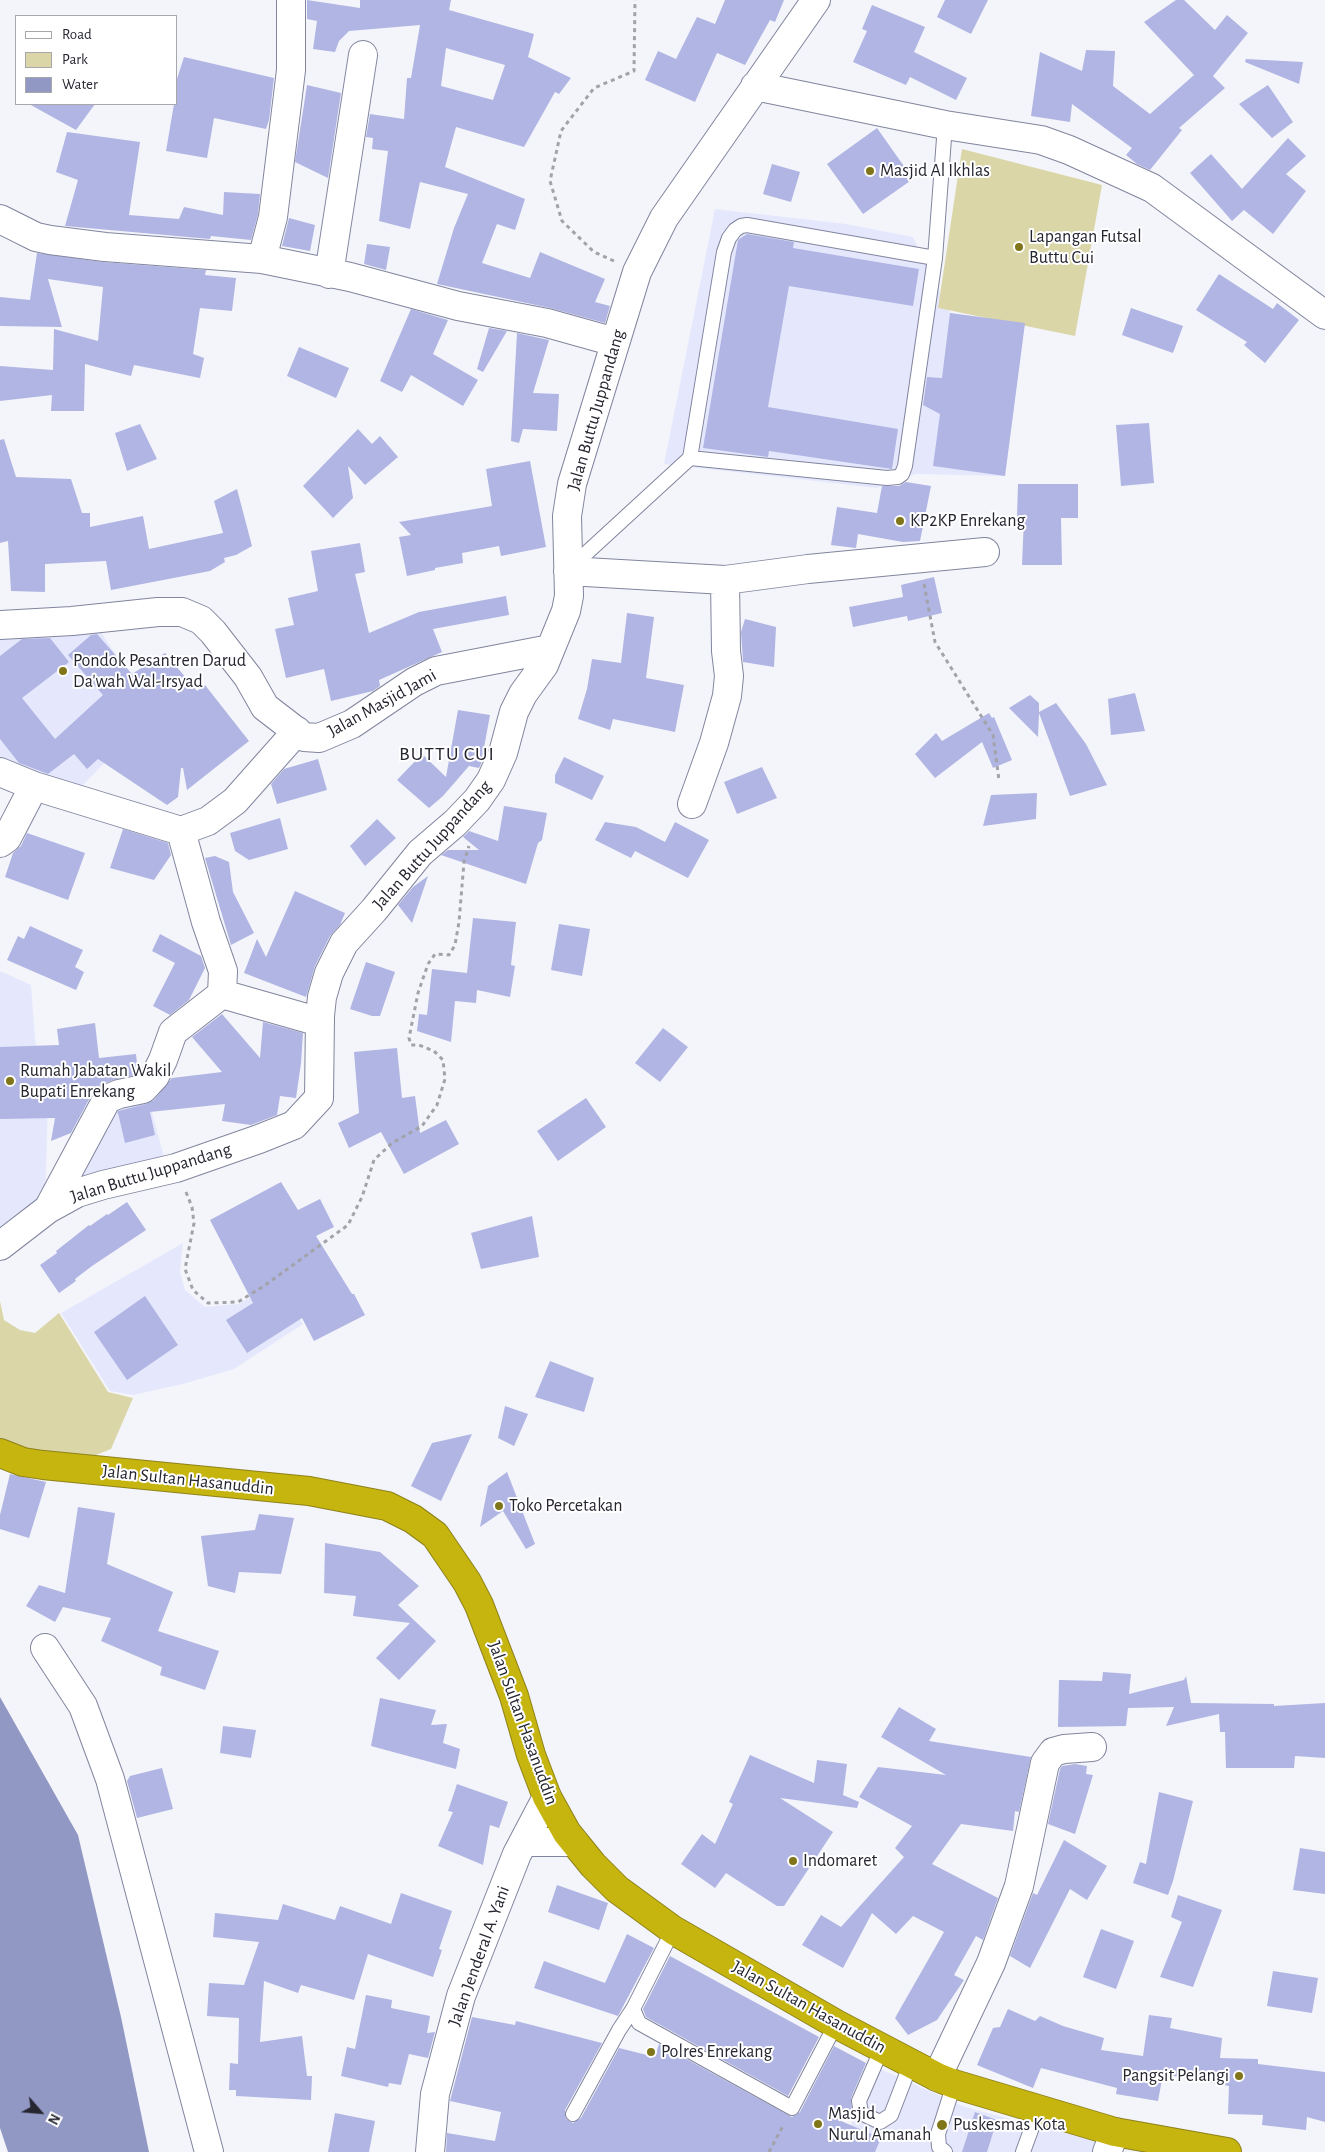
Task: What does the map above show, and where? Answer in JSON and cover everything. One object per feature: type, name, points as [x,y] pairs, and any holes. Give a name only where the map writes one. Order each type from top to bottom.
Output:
[{"type":"highway","name":"Jalan Sultan Hasanuddin","points":[[0,1453],[23,1462],[43,1465],[309,1491],[387,1506],[412,1519],[435,1535],[467,1582],[479,1605],[514,1696],[531,1755],[547,1797],[567,1833],[617,1888],[673,1930],[836,2024],[946,2080],[1039,2108],[1111,2142],[1227,2152]]},
{"type":"street","points":[[262,260],[273,217],[291,70],[291,0]]},
{"type":"street","name":"Jalan Buttu Juppandang","points":[[0,1246],[48,1209],[77,1193],[176,1168],[294,1125],[308,1113],[319,1098],[322,997],[329,973],[344,943],[374,910],[420,853],[455,823],[477,800],[491,780],[503,753],[514,712],[522,694],[544,665],[566,611],[569,596],[567,516],[572,484],[638,272],[664,218],[816,0]]},
{"type":"street","points":[[329,274],[363,55]]},
{"type":"street","points":[[756,86],[945,126],[1041,140],[1069,150],[1122,172],[1152,188],[1325,315]]},
{"type":"street","points":[[0,219],[36,237],[50,240],[104,247],[262,260],[350,277],[458,306],[547,323],[615,342]]},
{"type":"street","points":[[568,571],[725,580],[808,569],[985,552]]},
{"type":"street","points":[[692,804],[714,743],[729,676],[726,651],[725,580]]},
{"type":"street","name":"Jalan Masjid Jami","points":[[0,625],[72,621],[158,612],[182,612],[201,620],[213,632],[248,677],[265,707],[304,737],[319,738],[339,730],[436,671],[550,649]]},
{"type":"street","points":[[0,772],[34,786],[181,831],[208,821],[235,801],[297,731]]},
{"type":"street","points":[[0,843],[6,838],[34,786]]},
{"type":"street","points":[[48,1209],[107,1099],[119,1094],[143,1089],[155,1076],[173,1032],[222,994],[223,970],[206,922],[181,831]]},
{"type":"street","points":[[222,994],[320,1022]]},
{"type":"street","points":[[45,1648],[83,1706],[110,1778],[209,2152]]},
{"type":"street","points":[[946,2080],[1016,1894],[1039,1798],[1045,1763],[1054,1752],[1064,1748],[1092,1747]]},
{"type":"street","name":"Jalan Jenderal A. Yani","points":[[430,2152],[435,2094],[461,1996],[524,1842],[547,1797]]},
{"type":"street","points":[[524,1842],[574,1842]]},
{"type":"lane","points":[[690,458],[887,478],[898,477],[902,474],[905,466],[935,258],[945,126]]},
{"type":"lane","points":[[568,571],[690,458],[724,252],[729,238],[735,230],[747,225],[935,258]]},
{"type":"lane","points":[[573,2114],[619,2030],[633,2009],[673,1930]]},
{"type":"lane","points":[[633,2009],[639,2023],[792,2108],[836,2024]]},
{"type":"lane","points":[[882,2048],[859,2101],[861,2113],[880,2122],[891,2115],[911,2063]]},
{"type":"lane","points":[[945,2152],[939,2147],[938,2134],[946,2080]]},
{"type":"lane","points":[[1023,2152],[1039,2108]]},
{"type":"path","points":[[635,0],[634,71],[594,88],[561,132],[550,181],[562,221],[594,252],[638,272]]},
{"type":"path","points":[[920,559],[935,642],[993,735],[999,780]]},
{"type":"path","points":[[176,1168],[192,1207],[194,1223],[185,1269],[193,1290],[208,1303],[238,1302],[348,1225],[362,1197],[374,1160],[392,1143],[422,1126],[437,1105],[445,1079],[443,1060],[434,1051],[419,1045],[411,1045],[409,1038],[418,994],[428,964],[435,954],[449,955],[455,944],[459,922],[464,862],[471,839]]},
{"type":"path","points":[[769,2152],[792,2108]]},
{"type":"shaded area","points":[[715,209],[846,224],[913,237],[950,313],[1025,323],[1005,476],[916,474],[877,488],[664,464]]},
{"type":"shaded area","name":"Pondok Pesantren Darud Da'wah Wal-Irsyad","points":[[96,624],[153,713],[75,793],[0,767],[0,630]]},
{"type":"shaded area","points":[[0,971],[31,985],[35,1039],[48,1101],[45,1205],[0,1250]]},
{"type":"shaded area","points":[[151,1085],[152,1112],[168,1172],[50,1207],[107,1101]]},
{"type":"shaded area","points":[[183,1243],[180,1272],[185,1290],[205,1307],[239,1304],[276,1282],[303,1324],[234,1369],[183,1384],[133,1395],[110,1391],[61,1313]]},
{"type":"shaded area","name":"Puskesmas Kota","points":[[876,2067],[965,2107],[1103,2143],[1099,2152],[839,2152]]},
{"type":"green space","name":"Lapangan Futsal Buttu Cui","points":[[962,149],[1102,185],[1075,336],[938,308]]},
{"type":"green space","points":[[0,1301],[4,1320],[20,1330],[35,1333],[59,1313],[108,1392],[133,1398],[111,1449],[86,1459],[0,1445]]},
{"type":"water","points":[[0,1697],[78,1835],[121,2017],[149,2152],[8,2152],[0,2128]]},
{"type":"building","points":[[307,0],[360,8],[360,0],[451,0],[449,10],[534,34],[528,57],[571,78],[559,94],[555,92],[524,147],[456,127],[445,167],[525,199],[515,230],[497,224],[482,263],[530,278],[540,252],[605,279],[595,302],[610,306],[605,323],[550,308],[437,284],[454,228],[468,194],[420,182],[410,229],[379,221],[388,151],[372,149],[373,138],[366,137],[370,114],[404,119],[407,78],[411,78],[420,25],[349,31],[339,41],[335,52],[313,49],[317,21],[307,19]],"holes":[[[446,48],[505,65],[493,100],[441,86]]]},
{"type":"building","points":[[725,0],[784,0],[775,22],[770,20],[745,65],[717,53],[695,102],[645,80],[658,51],[676,59],[697,17],[715,24]]},
{"type":"building","points":[[945,0],[988,0],[971,34],[937,17]]},
{"type":"building","points":[[1176,0],[1184,0],[1215,30],[1227,15],[1248,33],[1213,76],[1225,88],[1179,128],[1182,130],[1150,170],[1137,164],[1126,155],[1132,148],[1072,104],[1070,122],[1031,116],[1040,52],[1082,71],[1086,50],[1115,51],[1113,86],[1150,114],[1194,75],[1144,22]]},
{"type":"building","points":[[872,5],[925,27],[914,52],[967,78],[956,100],[910,77],[906,85],[853,62],[867,31],[862,29]]},
{"type":"building","points":[[184,57],[274,78],[269,120],[266,129],[214,118],[207,158],[166,151],[174,105],[178,105],[178,76]]},
{"type":"building","points":[[1246,59],[1303,62],[1299,84],[1245,62]]},
{"type":"building","points":[[307,85],[341,93],[328,178],[295,162]]},
{"type":"building","points":[[1268,85],[1293,122],[1272,138],[1239,104]]},
{"type":"building","points":[[31,105],[94,105],[76,130]]},
{"type":"building","name":"Masjid Al Ikhlas","points":[[877,128],[913,179],[863,214],[827,164]]},
{"type":"building","points":[[67,132],[140,142],[129,215],[179,219],[184,207],[223,215],[224,192],[260,194],[258,214],[251,240],[211,236],[210,239],[65,226],[78,180],[56,172]]},
{"type":"building","points":[[1288,138],[1306,156],[1286,174],[1306,191],[1273,234],[1244,210],[1232,221],[1190,173],[1211,154],[1242,189]]},
{"type":"building","points":[[772,164],[800,172],[791,202],[763,194]]},
{"type":"building","points":[[289,218],[315,225],[310,251],[282,246]]},
{"type":"building","points":[[747,234],[794,242],[793,248],[919,269],[913,306],[789,286],[768,407],[898,429],[892,469],[769,451],[768,457],[703,448],[738,240]]},
{"type":"building","points":[[367,244],[390,247],[386,270],[364,264]]},
{"type":"building","points":[[37,253],[103,262],[206,270],[205,275],[236,278],[232,311],[200,308],[193,354],[204,358],[200,378],[134,365],[131,376],[85,364],[84,411],[51,411],[52,395],[0,401],[0,366],[53,370],[54,329],[98,341],[103,287],[48,279],[62,327],[0,326],[0,297],[30,300]]},
{"type":"building","points":[[1219,274],[1273,309],[1277,303],[1299,320],[1265,363],[1244,345],[1247,342],[1196,310]]},
{"type":"building","points":[[1131,308],[1183,326],[1173,353],[1122,335]]},
{"type":"building","points":[[411,309],[448,320],[433,354],[478,380],[463,406],[411,375],[402,392],[380,381]]},
{"type":"building","points":[[950,313],[1025,323],[1005,476],[933,466],[940,414],[923,405],[927,377],[942,378]]},
{"type":"building","points":[[489,328],[507,331],[483,372],[477,369]]},
{"type":"building","points":[[517,333],[549,340],[533,393],[559,394],[557,431],[523,429],[519,443],[511,441]]},
{"type":"building","points":[[299,347],[349,368],[336,398],[287,376]]},
{"type":"building","points":[[1149,423],[1154,483],[1121,486],[1116,425]]},
{"type":"building","points":[[140,424],[157,459],[127,471],[115,433]]},
{"type":"building","points":[[358,429],[372,444],[380,436],[398,457],[365,485],[348,466],[353,498],[333,518],[303,486]]},
{"type":"building","points":[[4,439],[16,477],[71,479],[82,513],[90,513],[90,527],[143,516],[149,549],[223,533],[214,501],[237,489],[252,546],[236,555],[224,558],[225,562],[210,571],[111,590],[106,561],[45,564],[45,592],[11,591],[8,541],[0,543],[0,440]]},
{"type":"building","points":[[530,461],[546,547],[501,556],[499,546],[462,553],[463,563],[407,576],[399,537],[411,535],[399,522],[492,506],[486,469]]},
{"type":"building","points":[[906,482],[931,486],[920,541],[903,542],[858,534],[856,548],[831,545],[837,507],[877,513],[882,486],[899,486]]},
{"type":"building","points":[[1018,484],[1078,484],[1078,518],[1061,518],[1062,565],[1022,565],[1024,518],[1017,517]]},
{"type":"building","points":[[360,543],[365,572],[355,574],[369,633],[419,612],[506,596],[509,615],[433,629],[442,652],[379,680],[380,686],[373,691],[331,701],[324,669],[286,678],[275,629],[294,625],[288,598],[318,591],[311,551]]},
{"type":"building","points":[[934,577],[942,613],[908,621],[907,616],[853,627],[849,607],[903,597],[901,585]]},
{"type":"building","points":[[627,613],[654,617],[646,678],[684,685],[675,732],[613,719],[610,730],[578,719],[587,689],[592,659],[621,663]]},
{"type":"building","points":[[745,619],[776,627],[774,667],[743,662],[741,632]]},
{"type":"building","points":[[97,634],[132,674],[165,653],[197,691],[205,685],[249,741],[187,790],[183,768],[181,768],[178,797],[167,805],[98,759],[87,769],[74,754],[48,774],[19,763],[0,739],[0,656],[22,639],[50,638],[69,662],[22,698],[55,739],[103,695],[68,655],[91,635]]},
{"type":"building","points":[[1135,693],[1145,731],[1111,735],[1108,699]]},
{"type":"building","points":[[1030,695],[1039,703],[1039,712],[1056,703],[1086,744],[1107,785],[1070,796],[1039,713],[1038,737],[1009,708]]},
{"type":"building","points":[[458,710],[490,715],[481,764],[479,768],[469,766],[443,796],[429,808],[397,780],[422,754],[446,777]]},
{"type":"building","points":[[989,713],[992,718],[994,717],[1012,760],[993,768],[982,742],[935,778],[915,754],[936,733],[942,741]]},
{"type":"building","points":[[564,757],[604,776],[592,800],[555,783],[555,775]]},
{"type":"building","points":[[318,759],[327,790],[277,804],[271,784],[284,769]]},
{"type":"building","points":[[762,767],[777,798],[737,814],[724,782]]},
{"type":"building","points":[[1037,793],[1036,819],[983,826],[991,795]]},
{"type":"building","points":[[504,806],[547,813],[542,840],[538,843],[526,884],[441,855],[448,850],[479,850],[463,837],[469,831],[498,841]]},
{"type":"building","points":[[280,818],[288,849],[249,860],[235,851],[230,833]]},
{"type":"building","points":[[377,819],[396,838],[365,866],[350,846]]},
{"type":"building","points":[[605,822],[636,827],[665,842],[675,822],[709,840],[688,878],[635,851],[631,858],[595,840]]},
{"type":"building","points":[[123,829],[168,843],[171,855],[154,880],[110,868]]},
{"type":"building","points":[[27,833],[85,853],[68,900],[5,877],[13,853],[21,846]]},
{"type":"building","points":[[215,856],[229,862],[233,892],[254,933],[231,945],[205,858]]},
{"type":"building","points":[[428,876],[412,923],[398,905],[413,887]]},
{"type":"building","points":[[295,891],[345,913],[340,925],[330,936],[315,966],[306,997],[244,973],[257,939],[266,957]]},
{"type":"building","points":[[473,918],[516,922],[511,965],[515,966],[510,997],[477,990],[476,1003],[455,1001],[451,1042],[417,1031],[419,1014],[427,1015],[432,969],[467,973]]},
{"type":"building","points":[[559,924],[590,929],[582,976],[551,970]]},
{"type":"building","points":[[30,926],[83,950],[75,967],[84,972],[76,990],[7,960],[18,936],[24,939]]},
{"type":"building","points":[[160,934],[201,956],[205,968],[189,1000],[170,1015],[153,1006],[175,963],[152,951]]},
{"type":"building","points":[[366,962],[395,972],[380,1016],[372,1016],[350,1009]]},
{"type":"building","points":[[222,1014],[260,1058],[263,1022],[303,1033],[296,1098],[280,1096],[277,1115],[251,1125],[222,1121],[225,1104],[150,1112],[155,1135],[125,1143],[117,1114],[118,1111],[154,1100],[172,1078],[222,1072],[192,1037]]},
{"type":"building","points":[[95,1023],[99,1058],[136,1054],[138,1072],[135,1075],[100,1085],[93,1092],[71,1133],[51,1141],[55,1118],[0,1119],[0,1047],[59,1045],[57,1029]]},
{"type":"building","points":[[663,1028],[688,1047],[660,1082],[635,1063]]},
{"type":"building","points":[[397,1048],[402,1098],[415,1096],[420,1133],[446,1120],[459,1144],[404,1174],[381,1132],[349,1148],[338,1123],[359,1113],[354,1052]]},
{"type":"building","points":[[586,1098],[606,1127],[558,1161],[537,1131]]},
{"type":"building","points":[[281,1182],[298,1210],[320,1199],[334,1227],[316,1236],[352,1294],[354,1294],[365,1315],[314,1341],[302,1318],[247,1353],[226,1320],[253,1303],[210,1220]]},
{"type":"building","points":[[127,1202],[146,1230],[92,1266],[59,1293],[40,1265],[89,1225]]},
{"type":"building","points":[[532,1216],[539,1257],[481,1269],[471,1233]]},
{"type":"building","points":[[145,1296],[178,1345],[127,1380],[94,1332]]},
{"type":"building","points":[[550,1361],[594,1378],[584,1412],[535,1397]]},
{"type":"building","points":[[505,1406],[528,1414],[514,1446],[498,1438]]},
{"type":"building","points":[[472,1434],[441,1501],[411,1486],[432,1443]]},
{"type":"building","name":"Toko Percetakan","points":[[507,1472],[535,1544],[526,1549],[503,1511],[480,1527],[488,1486]]},
{"type":"building","points":[[10,1474],[46,1482],[29,1538],[0,1529],[0,1515]]},
{"type":"building","points":[[78,1507],[115,1513],[107,1564],[173,1592],[158,1631],[219,1651],[205,1690],[160,1675],[162,1667],[101,1641],[111,1618],[63,1607],[55,1622],[26,1606],[39,1585],[65,1593]]},
{"type":"building","points":[[259,1514],[294,1518],[281,1574],[239,1572],[235,1593],[208,1586],[201,1536],[255,1530]]},
{"type":"building","points":[[325,1543],[380,1552],[419,1586],[398,1605],[436,1641],[399,1680],[376,1658],[410,1623],[353,1616],[356,1596],[324,1593]]},
{"type":"building","points":[[1103,1672],[1131,1674],[1129,1694],[1184,1680],[1186,1676],[1191,1703],[1274,1704],[1274,1706],[1325,1703],[1325,1758],[1295,1756],[1294,1768],[1226,1768],[1225,1732],[1220,1732],[1219,1714],[1166,1726],[1174,1707],[1128,1708],[1126,1726],[1058,1727],[1059,1680],[1102,1681]]},
{"type":"building","points":[[380,1698],[436,1710],[431,1725],[447,1724],[443,1743],[460,1749],[456,1769],[371,1746]]},
{"type":"building","points":[[899,1707],[936,1729],[929,1741],[1031,1757],[1019,1812],[1015,1811],[1013,1831],[961,1824],[932,1864],[998,1898],[983,1940],[976,1936],[954,1975],[964,1980],[937,2020],[908,2035],[895,2018],[944,1932],[913,1916],[896,1934],[872,1913],[843,1968],[802,1945],[821,1915],[841,1927],[904,1857],[895,1848],[912,1826],[859,1797],[878,1767],[946,1775],[881,1737]]},
{"type":"building","points":[[223,1726],[256,1730],[251,1758],[220,1753]]},
{"type":"building","points":[[750,1755],[814,1783],[817,1760],[847,1764],[843,1795],[859,1802],[857,1808],[780,1798],[833,1832],[784,1906],[777,1906],[726,1873],[715,1888],[681,1864],[702,1834],[715,1844],[733,1804],[729,1802]]},
{"type":"building","points":[[1075,1764],[1087,1766],[1086,1774],[1093,1775],[1075,1834],[1048,1824],[1060,1769],[1062,1766]]},
{"type":"building","points":[[162,1768],[173,1809],[137,1818],[127,1781],[130,1776]]},
{"type":"building","points":[[457,1784],[508,1802],[499,1828],[490,1825],[483,1865],[438,1846],[453,1812],[448,1811]]},
{"type":"building","points":[[1159,1792],[1193,1801],[1168,1895],[1133,1883],[1140,1862],[1146,1864]]},
{"type":"building","points":[[1064,1840],[1107,1866],[1087,1900],[1070,1889],[1030,1968],[1010,1956],[1033,1893],[1037,1895]]},
{"type":"building","points":[[1300,1848],[1325,1852],[1325,1894],[1293,1890]]},
{"type":"building","points":[[557,1885],[608,1903],[599,1930],[548,1912]]},
{"type":"building","points":[[401,1893],[452,1911],[439,1949],[442,1950],[433,1977],[368,1954],[354,2000],[301,1985],[298,1993],[264,1981],[260,2042],[302,2036],[307,2076],[312,2076],[311,2100],[236,2096],[236,2090],[229,2090],[230,2063],[238,2064],[239,2018],[207,2016],[209,1983],[244,1985],[259,1942],[213,1937],[215,1913],[278,1920],[283,1904],[335,1920],[340,1906],[391,1924]]},
{"type":"building","points":[[1178,1895],[1222,1910],[1193,1987],[1160,1977],[1182,1922],[1171,1917]]},
{"type":"building","points":[[1101,1929],[1134,1941],[1116,1989],[1083,1977]]},
{"type":"building","points":[[627,1934],[654,1948],[618,2016],[534,1988],[544,1961],[605,1983]]},
{"type":"building","points":[[670,1956],[819,2037],[788,2096],[646,2017],[643,2009]]},
{"type":"building","points":[[1273,1971],[1318,1978],[1312,2013],[1267,2006]]},
{"type":"building","points":[[366,1995],[392,2000],[391,2008],[430,2016],[427,2033],[435,2032],[428,2058],[409,2054],[401,2085],[389,2083],[388,2087],[341,2076],[347,2047],[355,2049]]},
{"type":"building","points":[[1008,2009],[1035,2021],[1040,2016],[1063,2026],[1104,2038],[1101,2050],[1143,2056],[1149,2015],[1172,2018],[1170,2028],[1222,2038],[1220,2058],[1258,2059],[1258,2064],[1325,2072],[1325,2122],[1307,2117],[1306,2130],[1262,2125],[1263,2115],[1228,2114],[1229,2086],[1163,2074],[1158,2101],[1116,2094],[1117,2088],[1041,2068],[1033,2088],[977,2065],[993,2028],[1000,2027]]},
{"type":"building","points":[[472,2017],[515,2025],[516,2021],[602,2043],[565,2110],[566,2119],[573,2123],[581,2118],[619,2048],[655,2057],[659,2044],[792,2117],[800,2112],[834,2046],[866,2063],[851,2098],[852,2110],[841,2121],[881,2138],[875,2152],[446,2152],[447,2133],[495,2141],[501,2112],[450,2101]]},
{"type":"building","points":[[975,2112],[997,2120],[987,2152],[962,2152]]},
{"type":"building","points":[[335,2113],[375,2121],[369,2152],[328,2152]]},
{"type":"place","name":"Masjid Al Ikhlas","points":[[870,171]]},
{"type":"place","name":"Lapangan Futsal Buttu Cui","points":[[1019,247]]},
{"type":"place","name":"KP2KP Enrekang","points":[[900,521]]},
{"type":"place","name":"Pondok Pesantren Darud Da'wah Wal-Irsyad","points":[[63,671]]},
{"type":"place","name":"Rumah Jabatan Wakil Bupati Enrekang","points":[[10,1081]]},
{"type":"place","name":"Toko Percetakan","points":[[499,1506]]},
{"type":"place","name":"Indomaret","points":[[793,1861]]},
{"type":"place","name":"Polres Enrekang","points":[[651,2052]]},
{"type":"place","name":"Pangsit Pelangi","points":[[1239,2076]]},
{"type":"place","name":"Masjid Nurul Amanah","points":[[818,2124]]},
{"type":"place","name":"Puskesmas Kota","points":[[942,2125]]},
{"type":"district","name":"BUTTU CUI","points":[[447,754]]}]
